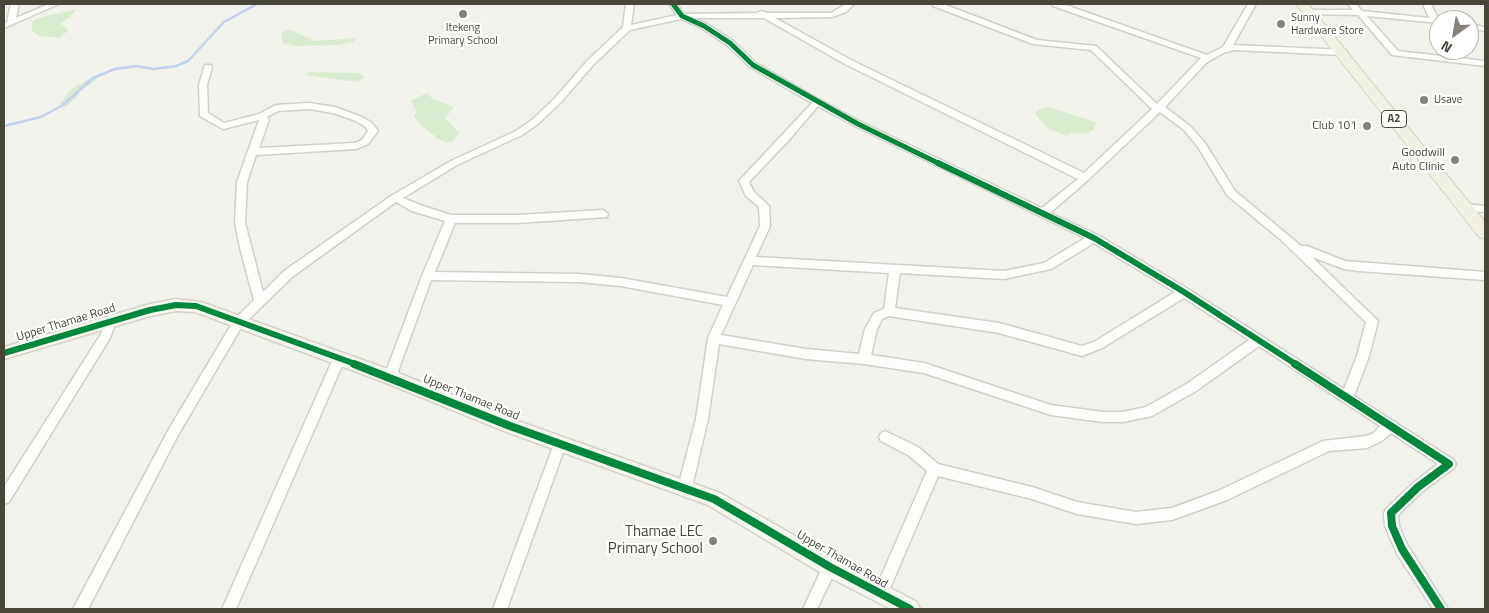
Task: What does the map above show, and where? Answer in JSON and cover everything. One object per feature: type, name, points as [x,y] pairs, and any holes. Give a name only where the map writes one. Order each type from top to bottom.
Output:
[{"type":"main road","name":"A2","points":[[1306,8],[1343,52],[1411,142],[1485,233]]},
{"type":"street","points":[[8,25],[15,4]]},
{"type":"street","points":[[8,25],[55,4]]},
{"type":"street","points":[[627,28],[630,4]]},
{"type":"street","points":[[673,4],[682,16],[704,26],[730,43],[753,65],[817,102],[858,124],[1094,238],[1184,292],[1449,464],[1418,487],[1391,513],[1392,526],[1402,549],[1441,609]]},
{"type":"street","points":[[80,609],[173,433],[238,323],[288,274],[395,198],[454,163],[519,133],[535,122],[558,100],[590,63],[627,28],[682,16],[744,11],[761,14],[832,15],[844,10],[850,4]]},
{"type":"street","points":[[936,4],[1036,42],[1092,48],[1140,95],[1187,128],[1202,145],[1231,193],[1297,247],[1372,321],[1347,398]]},
{"type":"street","points":[[1056,4],[1208,58]]},
{"type":"street","points":[[1227,48],[1252,4]]},
{"type":"street","points":[[1352,4],[1395,53],[1485,64]]},
{"type":"street","points":[[1306,8],[1429,20]]},
{"type":"street","points":[[761,14],[848,62],[1085,178]]},
{"type":"street","points":[[1043,213],[1085,178],[1159,108],[1208,58],[1227,48],[1270,47],[1343,52]]},
{"type":"street","points":[[208,67],[203,84],[202,104],[206,116],[223,126],[262,116],[276,108],[288,106],[324,108],[369,125],[372,134],[365,142],[356,146],[252,152]]},
{"type":"street","points":[[685,487],[702,419],[714,338],[728,302],[751,261],[766,226],[764,206],[750,194],[744,181],[785,140],[817,102]]},
{"type":"street","points":[[260,300],[240,223],[242,182],[264,120],[262,116]]},
{"type":"street","points":[[395,198],[416,208],[451,218],[518,219],[603,214]]},
{"type":"street","points":[[1465,208],[1485,209]]},
{"type":"street","points":[[390,377],[427,276],[451,218]]},
{"type":"street","points":[[751,261],[1004,275],[1047,266],[1094,238]]},
{"type":"street","points":[[1297,247],[1344,265],[1485,276]]},
{"type":"street","points":[[889,312],[895,270]]},
{"type":"street","points":[[427,276],[579,278],[620,282],[728,302]]},
{"type":"street","points":[[864,359],[871,329],[878,316],[889,312],[999,328],[1082,350],[1098,345],[1184,292]]},
{"type":"street","name":"Upper Thamae Road","points":[[4,354],[150,310],[186,305],[196,306],[238,323],[390,377],[448,402],[560,444],[685,487],[745,516],[830,567],[880,595],[910,609]]},
{"type":"street","points":[[4,498],[106,335],[110,321]]},
{"type":"street","points":[[714,338],[806,354],[864,359],[924,368],[1050,410],[1103,417],[1123,417],[1148,412],[1192,387],[1259,340]]},
{"type":"street","points":[[228,609],[339,359]]},
{"type":"street","points":[[885,437],[913,451],[934,469],[1032,493],[1077,508],[1136,518],[1172,514],[1222,496],[1328,445],[1367,442],[1378,437],[1390,425]]},
{"type":"street","points":[[500,609],[560,444]]},
{"type":"street","points":[[880,595],[934,469]]},
{"type":"street","points":[[810,609],[830,567]]},
{"type":"green space","points":[[77,9],[69,18],[60,23],[69,30],[59,38],[39,36],[32,31],[32,22],[38,18]]},
{"type":"green space","points":[[287,30],[292,30],[314,41],[356,38],[353,42],[339,45],[296,46],[283,43],[281,34]]},
{"type":"green space","points":[[310,72],[359,73],[365,77],[357,82],[304,75]]},
{"type":"green space","points":[[92,77],[97,78],[97,80],[79,92],[78,96],[67,106],[60,107],[60,104],[70,90]]},
{"type":"green space","points":[[427,93],[433,99],[454,107],[445,118],[459,133],[453,141],[447,143],[440,140],[424,128],[414,117],[417,110],[410,101]]},
{"type":"green space","points":[[1049,107],[1096,122],[1094,130],[1084,134],[1069,133],[1068,136],[1047,128],[1035,114],[1038,110]]},
{"type":"waterway","points":[[4,126],[41,117],[63,105],[93,78],[115,69],[136,66],[154,69],[176,66],[188,61],[224,22],[257,4]]},
{"type":"cycle path","points":[[673,4],[682,16],[704,26],[730,43],[753,65],[817,102],[858,124],[1094,238],[1184,292],[1449,464],[1418,487],[1391,513],[1392,526],[1402,549],[1441,609]]},
{"type":"cycle path","points":[[4,353],[150,310],[176,305],[196,306],[390,377],[510,426],[714,499],[830,567],[910,609]]},
{"type":"place","name":"Itekeng Primary School","points":[[463,14]]},
{"type":"place","name":"Sunny Hardware Store","points":[[1281,24]]},
{"type":"place","name":"Usave","points":[[1424,100]]},
{"type":"place","name":"Club 101","points":[[1367,126]]},
{"type":"place","name":"Goodwill Auto Clinic","points":[[1455,160]]},
{"type":"place","name":"Thamae LEC Primary School","points":[[713,541]]}]
